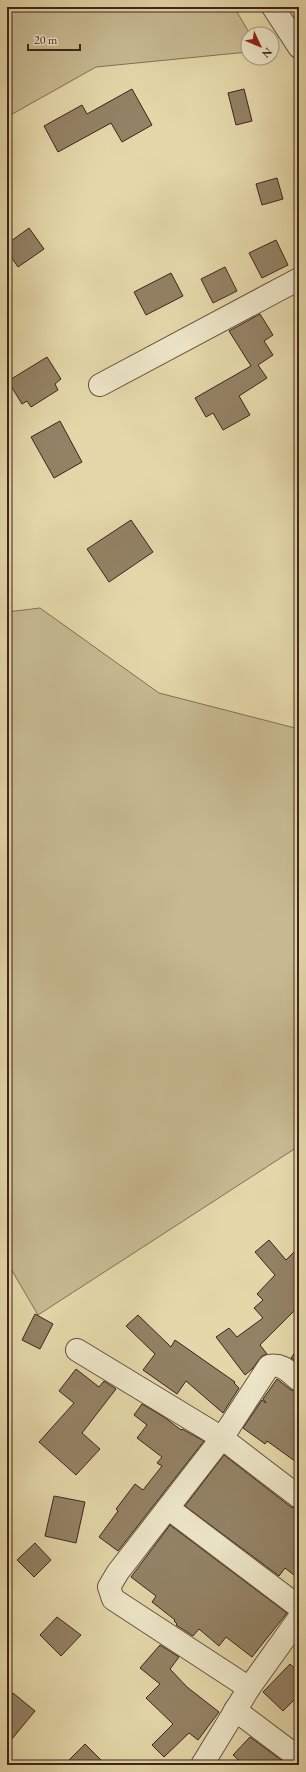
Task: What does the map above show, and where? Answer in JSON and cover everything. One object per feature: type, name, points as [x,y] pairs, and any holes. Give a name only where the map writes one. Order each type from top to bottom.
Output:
[{"type":"street","points":[[273,7],[299,47]]},
{"type":"street","points":[[100,385],[299,279]]},
{"type":"street","points":[[77,1350],[222,1438],[299,1497]]},
{"type":"street","points":[[249,1688],[113,1598],[109,1587],[222,1438],[269,1366],[277,1364],[299,1380]]},
{"type":"street","points":[[168,1508],[299,1607]]},
{"type":"street","points":[[202,1765],[249,1688],[299,1618]]},
{"type":"street","points":[[235,1710],[299,1758]]},
{"type":"shaded area","points":[[7,7],[234,7],[245,26],[240,26],[240,53],[96,67],[7,117]]},
{"type":"shaded area","points":[[40,608],[159,693],[299,729],[299,1146],[38,1315],[7,1262],[7,612]]},
{"type":"building","points":[[132,89],[152,125],[122,142],[111,123],[58,152],[44,126],[82,105],[87,114]]},
{"type":"building","points":[[244,89],[252,121],[236,125],[228,93]]},
{"type":"building","points":[[277,178],[283,199],[262,205],[256,184]]},
{"type":"building","points":[[29,228],[44,249],[18,267],[7,251],[7,244]]},
{"type":"building","points":[[276,240],[288,265],[262,278],[249,253]]},
{"type":"building","points":[[225,267],[237,291],[213,303],[201,279]]},
{"type":"building","points":[[171,273],[183,296],[146,315],[134,292]]},
{"type":"building","points":[[260,314],[273,335],[264,341],[273,355],[258,365],[267,378],[239,396],[250,415],[223,430],[213,413],[206,417],[195,398],[251,366],[229,331]]},
{"type":"building","points":[[47,357],[61,379],[55,384],[58,390],[31,407],[27,401],[22,404],[8,381]]},
{"type":"building","points":[[60,421],[82,462],[54,478],[31,437]]},
{"type":"building","points":[[131,520],[153,552],[109,582],[87,549]]},
{"type":"building","points":[[269,1240],[286,1260],[299,1247],[299,1306],[260,1345],[267,1354],[262,1356],[252,1369],[245,1375],[216,1337],[229,1328],[237,1337],[263,1318],[254,1308],[263,1300],[257,1294],[275,1275],[255,1252]]},
{"type":"building","points":[[35,1314],[53,1324],[40,1349],[22,1340]]},
{"type":"building","points":[[138,1315],[171,1347],[175,1340],[235,1382],[234,1383],[239,1388],[223,1413],[186,1381],[177,1394],[143,1370],[155,1354],[126,1326]]},
{"type":"building","points":[[299,1347],[299,1364],[291,1358]]},
{"type":"building","points":[[76,1369],[99,1387],[104,1381],[116,1389],[82,1433],[100,1449],[76,1475],[39,1442],[74,1403],[59,1391]]},
{"type":"building","points":[[277,1379],[291,1390],[299,1392],[299,1464],[267,1441],[265,1444],[243,1428],[262,1400],[266,1403],[263,1399]]},
{"type":"building","points":[[142,1404],[164,1417],[181,1430],[182,1429],[204,1441],[118,1551],[99,1537],[118,1511],[116,1509],[135,1484],[143,1490],[162,1466],[157,1463],[162,1457],[137,1438],[147,1425],[134,1415]]},
{"type":"building","points":[[224,1455],[291,1507],[299,1509],[299,1579],[285,1568],[279,1576],[185,1506]]},
{"type":"building","points":[[54,1496],[85,1502],[76,1543],[45,1536]]},
{"type":"building","points":[[170,1525],[287,1613],[252,1657],[226,1637],[219,1646],[199,1629],[193,1636],[176,1625],[175,1620],[152,1602],[156,1596],[131,1577]]},
{"type":"building","points":[[35,1543],[51,1560],[34,1577],[17,1560]]},
{"type":"building","points":[[57,1617],[81,1635],[61,1656],[40,1635]]},
{"type":"building","points":[[160,1645],[179,1657],[170,1669],[187,1687],[219,1712],[198,1740],[189,1733],[164,1757],[152,1745],[173,1724],[146,1698],[160,1684],[140,1668]]},
{"type":"building","points":[[290,1664],[299,1672],[299,1695],[283,1711],[263,1692]]},
{"type":"building","points":[[13,1693],[35,1711],[7,1745],[7,1701]]},
{"type":"building","points":[[250,1737],[288,1765],[244,1765],[233,1755]]},
{"type":"building","points":[[85,1744],[106,1765],[64,1765]]}]
